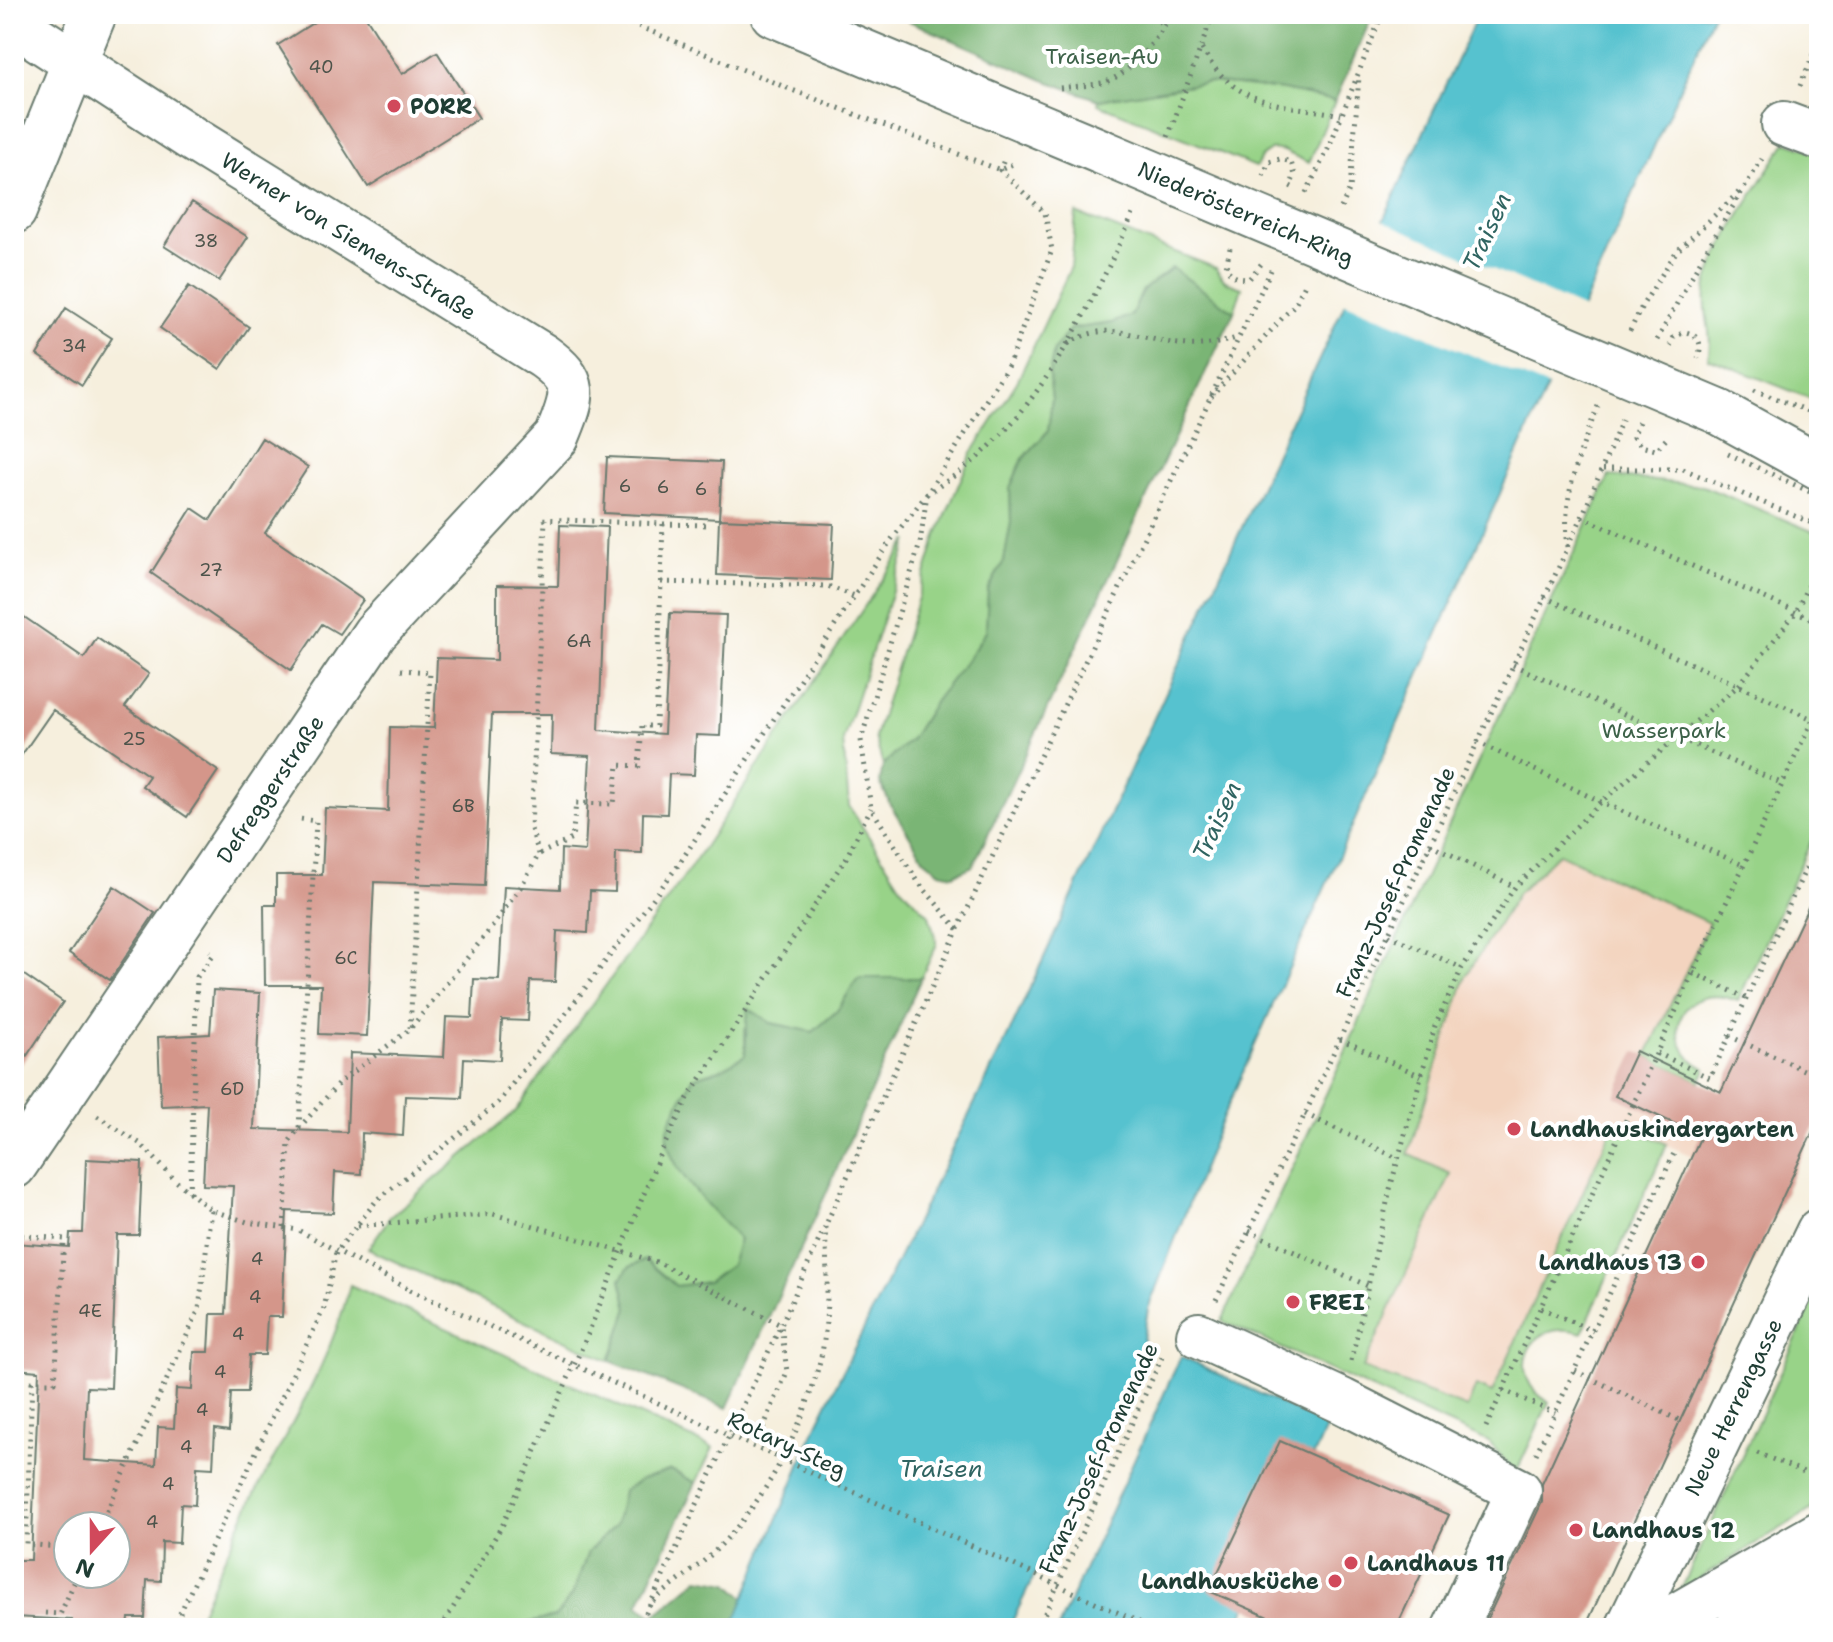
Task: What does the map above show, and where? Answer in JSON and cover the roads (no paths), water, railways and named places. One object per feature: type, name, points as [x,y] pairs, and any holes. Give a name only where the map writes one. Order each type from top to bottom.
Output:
[{"type":"street","points":[[14,211],[94,14]]},
{"type":"street","name":"Niederösterreich-Ring","points":[[773,14],[1719,412],[1819,443]]},
{"type":"street","name":"Werner von Siemens-Straße","points":[[14,23],[191,138],[563,370],[570,383],[570,395],[557,437]]},
{"type":"street","name":"Niederösterreich-Ring","points":[[1719,412],[1819,467]]},
{"type":"street","name":"Defreggerstraße","points":[[14,1166],[375,633],[557,437]]},
{"type":"street","name":"Neue Herrengasse","points":[[1642,1616],[1718,1438],[1819,1231]]},
{"type":"street","points":[[1199,1335],[1342,1401],[1519,1491],[1455,1628]]},
{"type":"street","name":"Neue Herrengasse","points":[[1642,1616],[1819,1536]]},
{"type":"street","name":"Neue Herrengasse","points":[[1738,1628],[1798,1608],[1819,1536]]},
{"type":"water","name":"Traisen","points":[[1478,14],[1713,14],[1219,1126],[1148,1309],[1140,1357],[1009,1628],[732,1628],[818,1422],[1012,1027]]},
{"type":"water","points":[[1181,1356],[1327,1426],[1237,1628],[1058,1628]]},
{"type":"place","name":"PORR","points":[[394,106]]},
{"type":"place","name":"Landhauskindergarten","points":[[1514,1129]]},
{"type":"place","name":"Landhaus 13","points":[[1698,1262]]},
{"type":"place","name":"FREI","points":[[1293,1302]]},
{"type":"place","name":"Landhaus 12","points":[[1576,1530]]},
{"type":"place","name":"Landhaus 11","points":[[1351,1563]]},
{"type":"place","name":"Landhausküche","points":[[1335,1581]]},
{"type":"park label","name":"Traisen-Au","points":[[1102,56]]},
{"type":"park label","name":"Wasserpark","points":[[1664,730]]}]
